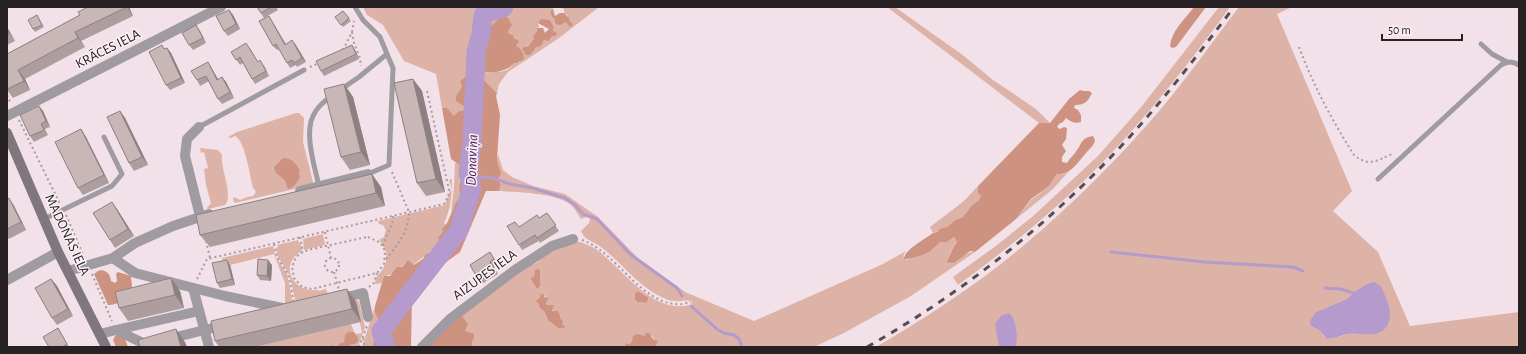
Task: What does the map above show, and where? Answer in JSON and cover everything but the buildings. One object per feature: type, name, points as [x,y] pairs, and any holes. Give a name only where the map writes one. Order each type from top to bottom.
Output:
[{"type":"main road","name":"MADONAS IELA","points":[[7,132],[58,252],[106,347]]},
{"type":"street","name":"KRĀCES IELA","points":[[11,114],[221,7]]},
{"type":"street","points":[[199,127],[187,139],[185,156],[200,216]]},
{"type":"street","points":[[289,194],[368,174]]},
{"type":"street","points":[[68,271],[113,258],[135,244],[173,226],[200,216],[222,211]]},
{"type":"street","name":"AIZUPES IELA","points":[[422,347],[450,319],[515,270],[552,246],[573,239]]},
{"type":"street","points":[[7,280],[58,252]]},
{"type":"street","points":[[113,258],[135,273],[193,288],[294,309]]},
{"type":"street","points":[[193,288],[209,347]]},
{"type":"street","points":[[326,302],[363,293],[368,317]]},
{"type":"street","points":[[269,315],[294,309]]},
{"type":"street","points":[[100,334],[199,312]]},
{"type":"street","points":[[116,330],[147,345],[233,323]]},
{"type":"lane","points":[[355,7],[363,20],[380,37],[393,68],[389,165],[368,174]]},
{"type":"lane","points":[[1481,44],[1492,54],[1507,62],[1519,65]]},
{"type":"lane","points":[[319,186],[311,146],[310,128],[312,118],[323,102],[359,77],[387,54]]},
{"type":"lane","points":[[1378,179],[1501,65],[1507,62]]},
{"type":"lane","points":[[199,127],[304,70]]},
{"type":"lane","points":[[44,219],[112,186],[122,174],[104,137]]},
{"type":"path","points":[[340,54],[349,39],[354,18]]},
{"type":"path","points":[[352,30],[354,43],[361,63],[359,77]]},
{"type":"path","points":[[1299,47],[1309,75],[1325,107],[1354,154],[1361,160],[1368,162],[1377,161],[1394,153]]},
{"type":"path","points":[[304,70],[322,62]]},
{"type":"path","points":[[193,288],[207,259],[444,204],[448,197],[449,190],[427,90]]},
{"type":"path","points":[[7,95],[11,114],[63,210]]},
{"type":"path","points":[[363,293],[374,283],[377,273],[403,237],[408,226],[409,212],[389,165]]},
{"type":"path","points":[[383,246],[392,227],[392,216]]},
{"type":"path","points":[[325,232],[331,258]]},
{"type":"path","points":[[377,273],[312,289],[302,287],[298,283],[294,278],[292,267],[293,261],[296,257],[304,252],[368,237],[374,239],[383,246],[385,260]]},
{"type":"path","points":[[205,238],[210,259]]},
{"type":"path","points":[[300,238],[304,252]]},
{"type":"path","points":[[573,239],[588,242],[601,250],[635,282],[658,298],[675,304],[691,302]]},
{"type":"path","points":[[274,244],[277,257],[288,274],[294,309]]},
{"type":"path","points":[[221,256],[222,261]]},
{"type":"path","points":[[334,257],[339,260],[340,266],[337,271],[334,272],[326,269],[325,263],[328,258],[334,257]]},
{"type":"path","points":[[334,272],[341,298]]},
{"type":"path","points":[[360,347],[367,326],[368,317]]},
{"type":"path","points":[[363,336],[365,347]]},
{"type":"shaded area","points":[[363,7],[555,7],[551,10],[555,19],[566,22],[569,20],[567,15],[564,13],[564,9],[559,7],[599,7],[559,38],[508,72],[499,84],[497,93],[482,78],[478,78],[478,54],[487,73],[502,72],[507,70],[514,63],[521,51],[516,46],[516,39],[509,34],[501,16],[491,26],[487,24],[483,27],[484,18],[482,18],[474,57],[473,80],[462,86],[456,96],[465,107],[463,112],[454,116],[447,109],[442,108],[436,74],[404,61],[383,25],[367,15]],"holes":[[[547,20],[552,25],[554,31],[550,40],[544,40],[541,46],[534,48],[530,53],[523,47],[533,40],[537,28],[539,27],[538,23]]]},
{"type":"shaded area","points":[[887,7],[895,7],[964,56],[993,80],[1036,109],[1050,123],[1039,123]]},
{"type":"shaded area","points":[[1194,7],[1206,7],[1176,47],[1172,48],[1170,46],[1173,35]]},
{"type":"shaded area","points":[[1219,7],[1230,7],[1168,88],[1142,120],[1109,156],[1089,176],[1025,233],[958,285],[953,277],[1032,217],[1098,156],[1142,106]]},
{"type":"shaded area","points":[[1239,7],[1292,7],[1277,14],[1352,191],[1333,211],[1378,252],[1410,326],[1519,312],[1519,347],[876,347],[970,287],[1006,260],[1059,214],[1111,164],[1160,110]],"holes":[[[1347,299],[1372,334],[1348,334],[1330,339],[1311,326],[1316,312]]]},
{"type":"shaded area","points":[[553,9],[555,16],[560,13],[564,13],[573,25],[570,27],[566,22],[560,25],[555,23],[555,19],[552,17],[551,13],[551,10]]},
{"type":"shaded area","points":[[504,15],[508,18],[512,25],[508,31],[509,34],[513,35],[514,38],[519,41],[516,46],[522,51],[524,59],[503,70],[494,72],[481,71],[482,65],[478,54],[483,37],[483,27],[487,24],[491,26]]},
{"type":"shaded area","points":[[541,19],[550,20],[554,28],[553,30],[557,34],[552,36],[549,41],[544,40],[541,46],[535,48],[530,55],[526,55],[522,49],[523,47],[528,46],[534,39],[533,36],[537,31],[537,28],[543,28],[545,33],[549,29],[538,23]]},
{"type":"shaded area","points":[[467,76],[473,80],[482,78],[497,93],[496,96],[500,115],[497,159],[501,174],[498,179],[501,185],[499,191],[486,191],[460,252],[430,274],[412,299],[411,347],[392,347],[392,343],[389,341],[389,347],[374,347],[375,338],[379,336],[378,331],[380,323],[375,312],[375,306],[384,276],[390,276],[397,267],[402,267],[408,260],[414,265],[439,245],[441,242],[438,238],[443,232],[442,229],[448,222],[458,199],[461,196],[459,188],[462,177],[474,159],[473,152],[468,148],[464,151],[467,156],[465,163],[460,165],[451,159],[442,108],[447,108],[454,116],[459,111],[463,111],[465,107],[456,101],[456,96],[462,86],[460,81]]},
{"type":"shaded area","points":[[1080,90],[1089,91],[1092,93],[1089,99],[1085,102],[1075,105],[1074,108],[1078,110],[1081,115],[1081,122],[1073,122],[1066,118],[1057,127],[1060,129],[1064,127],[1067,128],[1066,139],[1062,145],[1066,151],[1062,157],[1062,162],[1067,163],[1084,139],[1093,136],[1095,140],[1093,145],[1074,167],[1062,174],[1057,174],[1049,186],[1031,199],[1016,219],[975,252],[970,251],[954,263],[946,262],[957,242],[954,237],[947,242],[940,242],[930,252],[904,259],[907,252],[916,245],[933,233],[947,227],[955,220],[963,217],[981,196],[978,193],[978,186],[1039,123],[1050,123],[1069,99]]},
{"type":"shaded area","points":[[299,113],[304,118],[303,142],[313,182],[311,185],[235,203],[233,200],[234,197],[240,200],[253,196],[256,192],[253,188],[247,159],[242,144],[235,136],[231,138],[228,137],[237,132]]},
{"type":"shaded area","points":[[200,148],[218,150],[222,155],[228,195],[225,205],[207,208],[211,203],[206,185],[204,169],[208,168],[204,152],[201,153]]},
{"type":"shaded area","points":[[468,148],[473,152],[473,162],[471,167],[460,180],[459,185],[461,196],[451,212],[455,162],[456,164],[464,151]]},
{"type":"shaded area","points":[[498,154],[503,170],[512,177],[533,186],[565,194],[598,217],[637,257],[685,292],[754,321],[883,264],[906,251],[903,256],[907,260],[917,255],[929,253],[940,242],[947,242],[954,237],[957,242],[946,262],[965,254],[975,252],[911,296],[844,333],[814,347],[656,347],[658,344],[652,336],[644,336],[629,344],[626,343],[624,347],[473,347],[472,342],[474,338],[465,331],[465,323],[460,317],[529,264],[537,263],[552,249],[577,241],[596,249],[633,283],[653,298],[664,303],[677,306],[691,305],[692,302],[668,300],[657,295],[640,283],[610,254],[582,234],[581,231],[589,223],[590,219],[587,217],[581,219],[572,206],[566,202],[558,198],[538,194],[499,191],[501,185],[497,159]],"holes":[[[540,276],[541,286],[537,289],[530,278]],[[641,293],[648,297],[646,303],[637,302],[635,296]],[[545,294],[544,296],[548,298],[546,303],[560,318],[562,325],[558,328],[546,316],[538,302]]]},
{"type":"shaded area","points":[[283,158],[289,159],[293,162],[300,171],[300,178],[294,186],[288,189],[286,182],[276,173],[274,167]]},
{"type":"shaded area","points":[[1069,171],[1053,189],[1016,219],[1031,200],[1049,186],[1057,174],[1063,174]]},
{"type":"shaded area","points":[[452,179],[452,185],[452,189],[449,180]]},
{"type":"shaded area","points":[[978,186],[978,193],[981,196],[963,217],[955,220],[947,227],[933,233],[930,227],[964,201]]},
{"type":"shaded area","points":[[452,190],[450,207],[444,223],[446,225],[439,245],[413,265],[408,260],[394,273],[384,276],[382,283],[375,284],[377,276],[383,270],[386,263],[385,249],[379,240],[384,237],[386,230],[383,225],[379,224],[378,221],[445,205],[450,191]]},
{"type":"shaded area","points":[[323,234],[325,245],[304,250],[303,239]]},
{"type":"shaded area","points":[[298,240],[302,251],[295,256],[291,263],[291,276],[301,287],[319,291],[326,289],[328,295],[296,303],[289,274],[278,257],[276,248],[278,247],[277,245]]},
{"type":"shaded area","points":[[273,246],[276,257],[287,274],[293,303],[285,304],[285,283],[274,254],[230,265],[230,263],[224,265],[222,258]]},
{"type":"shaded area","points":[[538,269],[540,271],[541,285],[537,289],[530,278],[534,277],[535,270]]},
{"type":"shaded area","points":[[102,270],[108,274],[111,281],[115,283],[117,281],[116,274],[118,272],[131,276],[132,286],[130,294],[124,300],[116,304],[108,305],[94,274]]},
{"type":"shaded area","points":[[1374,282],[1382,288],[1390,309],[1389,320],[1384,330],[1373,334],[1348,334],[1327,339],[1320,331],[1311,326],[1310,321],[1316,312],[1347,299],[1367,284]]},
{"type":"shaded area","points":[[637,292],[648,297],[646,303],[637,302],[635,299],[635,294]]},
{"type":"shaded area","points":[[540,293],[543,295],[544,293],[544,297],[549,298],[546,303],[547,305],[554,305],[552,311],[558,311],[560,318],[563,321],[562,325],[565,326],[564,328],[558,328],[549,322],[544,311],[540,308],[536,301],[541,296]]},
{"type":"shaded area","points":[[353,298],[359,302],[365,327],[358,347],[350,347],[350,345],[355,344],[358,337],[356,334],[362,333],[356,302]]},
{"type":"shaded area","points":[[375,306],[380,322],[379,336],[373,346],[374,347],[362,347]]},
{"type":"shaded area","points":[[1009,313],[1015,324],[1017,334],[1016,344],[1015,347],[999,347],[995,324],[1001,316]]},
{"type":"shaded area","points":[[462,316],[468,324],[465,331],[474,334],[472,342],[473,347],[430,347],[429,343]]},
{"type":"shaded area","points":[[351,324],[354,332],[349,332],[344,342],[340,343],[336,347],[332,345],[327,347],[255,347]]},
{"type":"shaded area","points":[[349,332],[354,332],[358,337],[358,341],[355,344],[350,345],[350,347],[336,347],[340,343],[344,342],[345,335]]},
{"type":"shaded area","points":[[646,333],[649,333],[653,339],[658,341],[656,347],[624,347],[626,343],[629,344],[632,342],[633,336],[638,334],[644,336]]},
{"type":"shaded area","points":[[115,336],[124,336],[128,347],[116,347],[113,340]]},
{"type":"waterway","name":"Donaviņa","points":[[386,347],[381,331],[459,230],[472,187],[468,173],[472,142],[476,52],[481,34],[483,15],[488,11],[493,11],[504,7]]},
{"type":"waterway","points":[[470,181],[485,177],[493,178],[510,184],[532,188],[565,198],[575,205],[583,214],[597,219],[631,255],[677,288],[682,296]]},
{"type":"waterway","points":[[1111,252],[1205,262],[1293,267],[1303,271]]},
{"type":"waterway","points":[[1325,288],[1341,289],[1353,293]]},
{"type":"waterway","points":[[691,306],[718,330],[734,335],[739,339],[742,347]]},
{"type":"railway","points":[[867,347],[944,299],[1017,244],[1052,214],[1085,183],[1148,116],[1234,7]]}]
